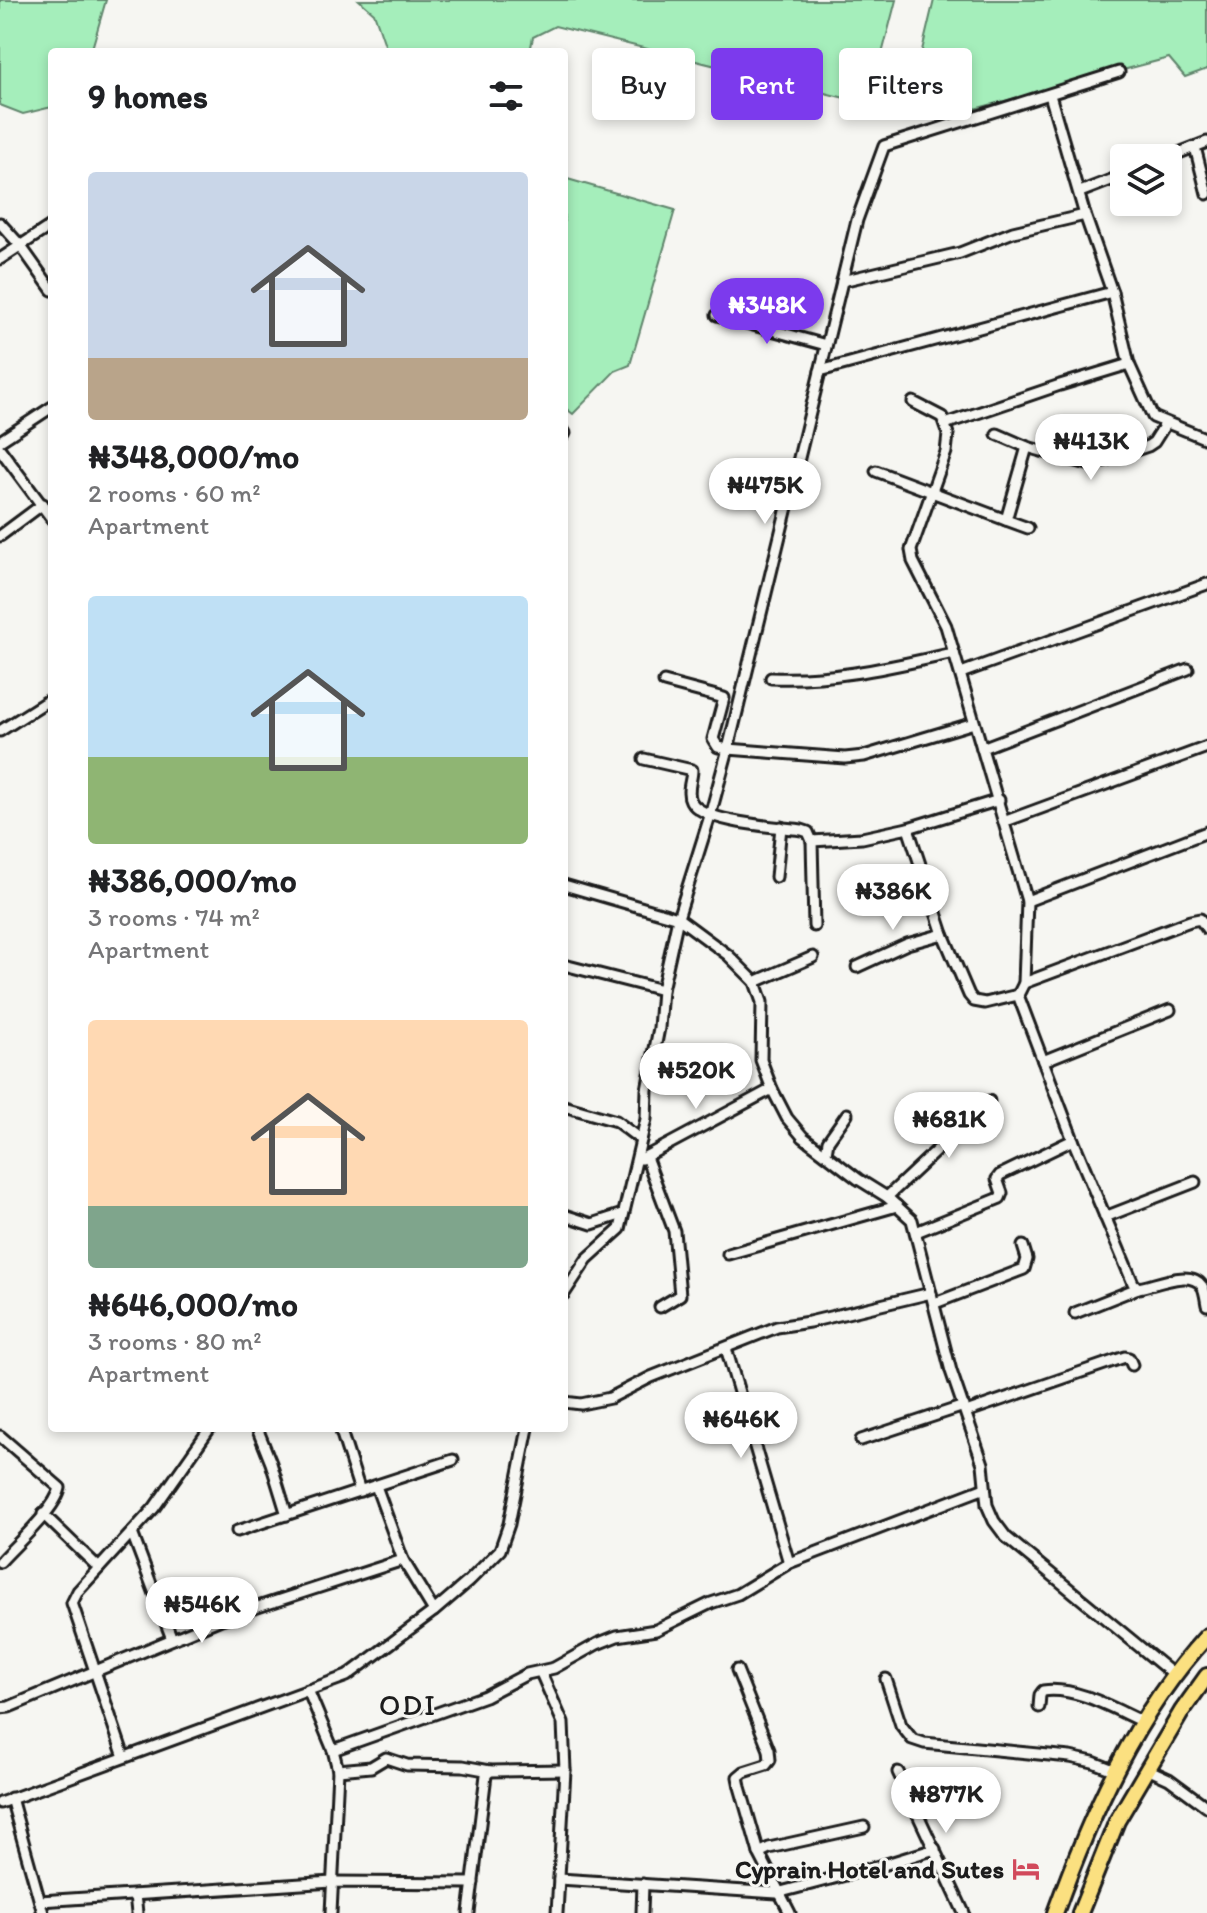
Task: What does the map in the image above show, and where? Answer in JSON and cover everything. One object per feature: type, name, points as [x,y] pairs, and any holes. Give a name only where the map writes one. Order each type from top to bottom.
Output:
[{"type":"main road","points":[[1055,1913],[1085,1835],[1116,1771],[1174,1675],[1207,1636]]},
{"type":"main road","points":[[1080,1913],[1117,1821],[1207,1676]]},
{"type":"street","points":[[568,1288],[587,1259],[620,1229],[646,1119],[647,1090],[659,1028],[662,990],[678,918],[728,749],[857,220],[884,146],[1119,72]]},
{"type":"street","points":[[1050,95],[1085,215],[1112,292],[1129,364],[1153,417],[1207,439]]},
{"type":"street","points":[[1182,152],[1207,142]]},
{"type":"street","points":[[1195,147],[1207,194]]},
{"type":"street","points":[[1080,192],[1110,180]]},
{"type":"street","points":[[842,281],[960,253],[1013,232],[1085,215]]},
{"type":"street","points":[[0,223],[48,284]]},
{"type":"street","points":[[0,259],[48,228]]},
{"type":"street","points":[[820,371],[1112,292]]},
{"type":"street","points":[[717,315],[826,345]]},
{"type":"street","points":[[945,424],[1129,364]]},
{"type":"street","points":[[913,402],[937,413],[948,434],[946,452],[911,550],[913,561],[946,626],[1006,821],[1027,901],[1024,983],[1018,995],[1073,1140],[1133,1283],[1138,1288]]},
{"type":"street","points":[[0,441],[48,410]]},
{"type":"street","points":[[997,434],[1075,463],[1091,465],[1148,446],[1166,423]]},
{"type":"street","points":[[1006,520],[1027,447]]},
{"type":"street","points":[[0,449],[48,512]]},
{"type":"street","points":[[876,471],[1028,528]]},
{"type":"street","points":[[0,536],[43,504]]},
{"type":"street","points":[[961,673],[1207,584]]},
{"type":"street","points":[[771,678],[800,680],[864,672],[954,653]]},
{"type":"street","points":[[982,748],[1188,669]]},
{"type":"street","points":[[664,682],[724,698],[713,739],[718,747],[728,749],[845,758],[864,756],[974,723]]},
{"type":"street","points":[[0,731],[48,701]]},
{"type":"street","points":[[1006,821],[1207,747]]},
{"type":"street","points":[[644,759],[692,770],[690,800],[710,816],[808,832],[812,841],[814,926]]},
{"type":"street","points":[[812,841],[862,838],[908,828],[999,800]]},
{"type":"street","points":[[776,877],[781,827]]},
{"type":"street","points":[[908,828],[943,934],[974,1001],[985,1003],[1018,995]]},
{"type":"street","points":[[1027,901],[1207,832]]},
{"type":"street","points":[[568,886],[678,918],[718,947],[755,982],[762,1002],[761,1060],[787,1118],[803,1137],[887,1197],[912,1220],[951,1371],[983,1464],[990,1513],[1006,1537],[1174,1675]]},
{"type":"street","points":[[1024,983],[1190,921],[1200,919],[1207,929]]},
{"type":"street","points":[[857,967],[907,944],[943,934]]},
{"type":"street","points":[[755,982],[813,957]]},
{"type":"street","points":[[568,966],[662,990]]},
{"type":"street","points":[[1043,1061],[1170,1010]]},
{"type":"street","points":[[636,1162],[772,1089]]},
{"type":"street","points":[[887,1197],[989,1101]]},
{"type":"street","points":[[568,1107],[616,1121],[641,1140]]},
{"type":"street","points":[[826,1153],[828,1141],[847,1114]]},
{"type":"street","points":[[916,1232],[1000,1198],[1002,1193],[997,1179],[1000,1175],[1073,1140]]},
{"type":"street","points":[[646,1157],[674,1231],[679,1282],[680,1295],[660,1307]]},
{"type":"street","points":[[1105,1217],[1195,1182]]},
{"type":"street","points":[[728,1254],[897,1206]]},
{"type":"street","points":[[568,1216],[592,1224],[623,1214]]},
{"type":"street","points":[[568,1402],[581,1404],[610,1398],[651,1377],[777,1327],[933,1298],[1024,1269],[1027,1259],[1023,1246]]},
{"type":"street","points":[[1075,1313],[1138,1288],[1179,1279],[1192,1279],[1202,1286],[1207,1305]]},
{"type":"street","points":[[726,1348],[789,1563]]},
{"type":"street","points":[[861,1440],[1125,1357],[1132,1365]]},
{"type":"street","points":[[124,1757],[72,1603],[78,1591],[132,1533],[183,1469],[199,1432]]},
{"type":"street","points":[[259,1432],[287,1515]]},
{"type":"street","points":[[341,1432],[360,1491]]},
{"type":"street","points":[[0,1803],[347,1676],[434,1611],[500,1550],[509,1524],[527,1432]]},
{"type":"street","points":[[0,1436],[57,1483],[60,1492],[0,1562]]},
{"type":"street","points":[[237,1531],[453,1460]]},
{"type":"street","points":[[376,1486],[403,1560],[434,1611]]},
{"type":"street","points":[[333,1750],[485,1696],[527,1674],[541,1673],[617,1636],[656,1630],[711,1603],[738,1594],[789,1563],[985,1488]]},
{"type":"street","points":[[43,1514],[99,1568]]},
{"type":"street","points":[[132,1533],[172,1639]]},
{"type":"street","points":[[0,1708],[9,1707],[221,1619],[403,1560]]},
{"type":"street","points":[[737,1670],[769,1750],[770,1760],[766,1765],[738,1777],[759,1853],[790,1913]]},
{"type":"street","points":[[541,1673],[563,1723],[565,1770],[557,1913]]},
{"type":"street","points":[[886,1679],[901,1725],[912,1739],[924,1743],[1070,1757],[1116,1771]]},
{"type":"street","points":[[308,1690],[338,1770],[331,1913]]},
{"type":"street","points":[[1039,1707],[1043,1691],[1062,1691],[1100,1702],[1143,1722]]},
{"type":"street","points":[[338,1770],[371,1767],[386,1758],[407,1765],[463,1766],[490,1771],[565,1770]]},
{"type":"street","points":[[1147,1769],[1169,1779],[1207,1807]]},
{"type":"street","points":[[469,1913],[486,1775],[490,1771]]},
{"type":"street","points":[[898,1772],[964,1913]]},
{"type":"street","points":[[11,1798],[43,1913]]},
{"type":"street","points":[[759,1853],[769,1848],[864,1827]]},
{"type":"street","points":[[559,1879],[777,1893],[935,1849]]},
{"type":"street","points":[[40,1901],[332,1882],[473,1883]]},
{"type":"street","points":[[642,1913],[643,1884]]},
{"type":"street","points":[[135,1895],[137,1913]]},
{"type":"green space","points":[[0,0],[106,0],[92,48],[48,48],[48,108],[23,114],[0,105]]},
{"type":"green space","points":[[359,0],[896,0],[884,48],[839,48],[839,97],[823,93],[823,48],[711,48],[711,65],[695,61],[695,48],[644,48],[555,26],[533,37],[531,48],[386,48],[374,13]]},
{"type":"green space","points":[[934,0],[1207,0],[1207,69],[1185,77],[1169,58],[974,109],[972,48],[923,48]]},
{"type":"green space","points":[[568,179],[675,210],[630,365],[615,371],[573,414],[568,410]]},
{"type":"place","name":"Cyprain Hotel and Sutes","points":[[1026,1869]]},
{"type":"district","name":"ODI","points":[[408,1705]]}]
